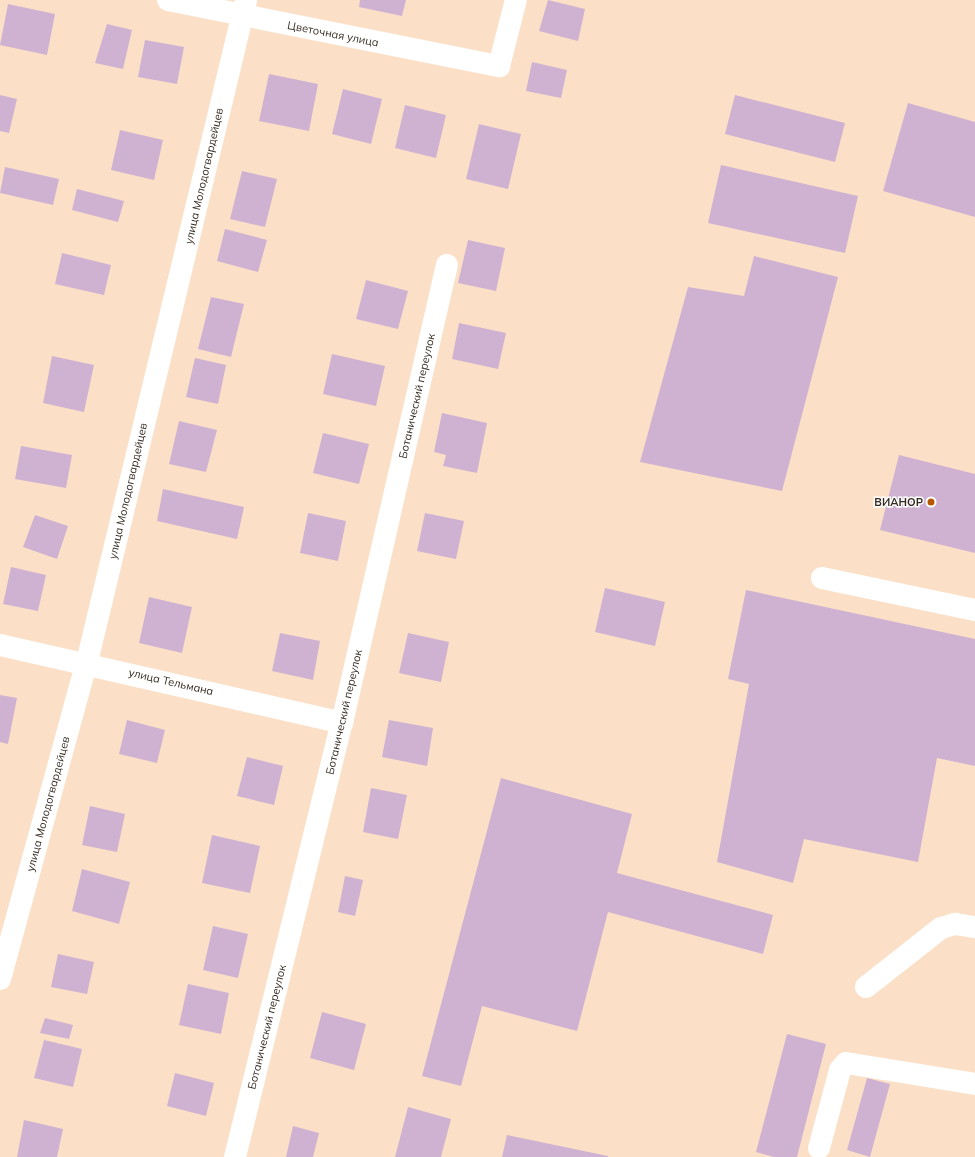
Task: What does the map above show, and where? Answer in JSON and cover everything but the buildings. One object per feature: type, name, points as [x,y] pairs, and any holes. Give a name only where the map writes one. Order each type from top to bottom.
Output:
[{"type":"street","name":"Цветочная улица","points":[[168,0],[244,8],[499,66],[516,0]]},
{"type":"street","name":"улица Молодогвардейцев","points":[[0,978],[87,662],[244,8]]},
{"type":"street","name":"Ботанический переулок","points":[[235,1157],[342,723],[447,265]]},
{"type":"street","points":[[822,578],[975,610]]},
{"type":"street","name":"улица Тельмана","points":[[0,645],[87,662],[342,723]]},
{"type":"street","points":[[866,987],[941,928],[955,924],[975,927]]},
{"type":"street","points":[[819,1148],[840,1070],[846,1062],[975,1084]]},
{"type":"place","name":"ВИАНОР","points":[[931,502]]}]
